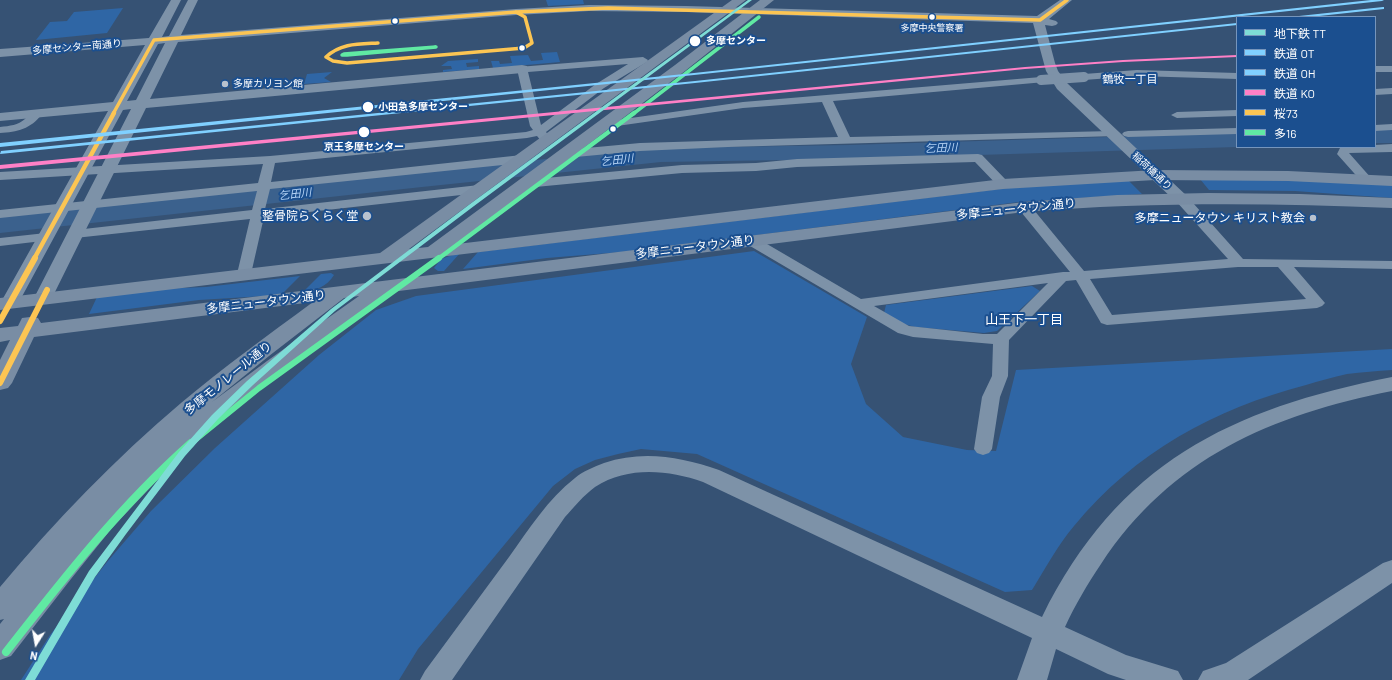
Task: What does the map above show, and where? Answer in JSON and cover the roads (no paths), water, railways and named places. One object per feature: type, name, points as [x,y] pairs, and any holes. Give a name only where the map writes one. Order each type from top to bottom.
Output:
[{"type":"main road","points":[[518,162],[543,136],[659,59],[740,0]]},
{"type":"main road","points":[[561,156],[768,0]]},
{"type":"main road","name":"多摩モノレール通り","points":[[0,647],[63,567],[96,529],[171,450],[240,393],[435,251],[561,156]]},
{"type":"main road","name":"多摩モノレール通り","points":[[0,608],[30,570],[149,445],[242,365],[385,257],[518,162]]},
{"type":"main road","name":"多摩ニュータウン通り","points":[[5,303],[1003,184],[1163,174],[1280,176],[1392,181]]},
{"type":"main road","name":"多摩ニュータウン通り","points":[[0,336],[750,240],[1024,207],[1128,199],[1180,197],[1301,198],[1392,203]]},
{"type":"main road","points":[[0,383],[43,298]]},
{"type":"main road","points":[[0,321],[5,303]]},
{"type":"street","points":[[5,303],[48,234],[176,0]]},
{"type":"street","points":[[43,298],[193,0]]},
{"type":"street","points":[[152,43],[560,15],[621,13],[751,13],[1044,22],[1072,2]]},
{"type":"street","points":[[1044,22],[1055,36]]},
{"type":"street","name":"稲荷橋通り","points":[[1044,22],[1049,63],[1058,80],[1069,93],[1128,141]]},
{"type":"street","name":"多摩センター南通り","points":[[0,53],[152,43]]},
{"type":"street","name":"多摩センター南通り","points":[[0,59],[152,43]]},
{"type":"street","points":[[0,117],[522,69],[659,59]]},
{"type":"street","points":[[0,176],[270,160],[532,135],[543,136],[600,86],[643,60]]},
{"type":"street","name":"稲荷橋通り","points":[[1062,63],[1077,86],[1128,141],[1163,174],[1180,197]]},
{"type":"street","points":[[522,69],[536,126],[543,136]]},
{"type":"street","points":[[1376,69],[1392,69]]},
{"type":"street","points":[[603,125],[743,105],[1084,76],[1137,73],[1236,76]]},
{"type":"street","points":[[1376,92],[1392,91]]},
{"type":"street","points":[[826,98],[846,141]]},
{"type":"street","points":[[1178,115],[1236,113]]},
{"type":"street","points":[[0,130],[20,127],[30,122],[36,114]]},
{"type":"street","points":[[1200,114],[1219,131]]},
{"type":"street","points":[[1376,128],[1392,127]]},
{"type":"street","points":[[561,156],[640,147],[704,144],[846,141],[1128,141],[1219,131],[1236,131]]},
{"type":"street","points":[[1366,179],[1343,154],[1344,151],[1350,149],[1392,148]]},
{"type":"street","points":[[528,181],[682,169],[756,167],[797,163],[978,158],[1003,184]]},
{"type":"street","points":[[244,274],[270,160]]},
{"type":"street","points":[[0,214],[60,211],[518,162]]},
{"type":"street","points":[[77,230],[483,187]]},
{"type":"street","points":[[1180,197],[1238,263]]},
{"type":"street","points":[[1024,207],[1080,275],[1107,320],[1317,303],[1282,263]]},
{"type":"street","points":[[0,242],[48,234]]},
{"type":"street","points":[[750,240],[904,330],[983,339],[1001,339],[1042,300],[1063,276]]},
{"type":"street","points":[[858,304],[1063,276],[1238,263],[1392,265]]},
{"type":"street","points":[[983,449],[991,397],[1000,376],[1001,339]]},
{"type":"street","points":[[1032,680],[1047,632],[1061,603],[1103,541],[1124,514],[1148,491],[1176,468],[1224,437],[1266,418],[1322,399],[1353,391],[1392,384]]},
{"type":"street","points":[[435,680],[556,511],[572,494],[588,481],[604,473],[621,467],[643,463],[672,464],[691,468],[711,476],[1118,665],[1156,678],[1168,680]]},
{"type":"street","points":[[1213,680],[1236,672],[1392,570]]},
{"type":"waterway","name":"乞田川","points":[[1376,136],[1392,136]]},
{"type":"waterway","name":"乞田川","points":[[0,225],[422,179],[661,155],[849,152],[1236,140]]},
{"type":"metro line","name":"TT","points":[[30,680],[92,574],[123,532],[182,454],[215,417],[250,383],[333,310],[472,205],[750,0]]},
{"type":"rail line","name":"OT","points":[[0,145],[694,74],[1382,0]]},
{"type":"rail line","name":"OH","points":[[1308,16],[1383,8]]},
{"type":"rail line","name":"OH","points":[[1,153],[695,82],[1236,24]]},
{"type":"rail line","name":"KO","points":[[0,167],[1025,68],[1123,61],[1236,56]]},
{"type":"place","name":"多摩中央警察署","points":[[932,17]]},
{"type":"place","name":"多摩センター","points":[[695,41]]},
{"type":"place","name":"多摩カリヨン館","points":[[225,84]]},
{"type":"place","name":"小田急多摩センター","points":[[368,107]]},
{"type":"place","name":"京王多摩センター","points":[[364,132]]},
{"type":"place","name":"整骨院らくらく堂","points":[[367,216]]},
{"type":"place","name":"多摩ニュータウン キリスト教会","points":[[1313,218]]},
{"type":"district","name":"鶴牧一丁目","points":[[1130,79]]},
{"type":"district","name":"山王下一丁目","points":[[1024,320]]}]
